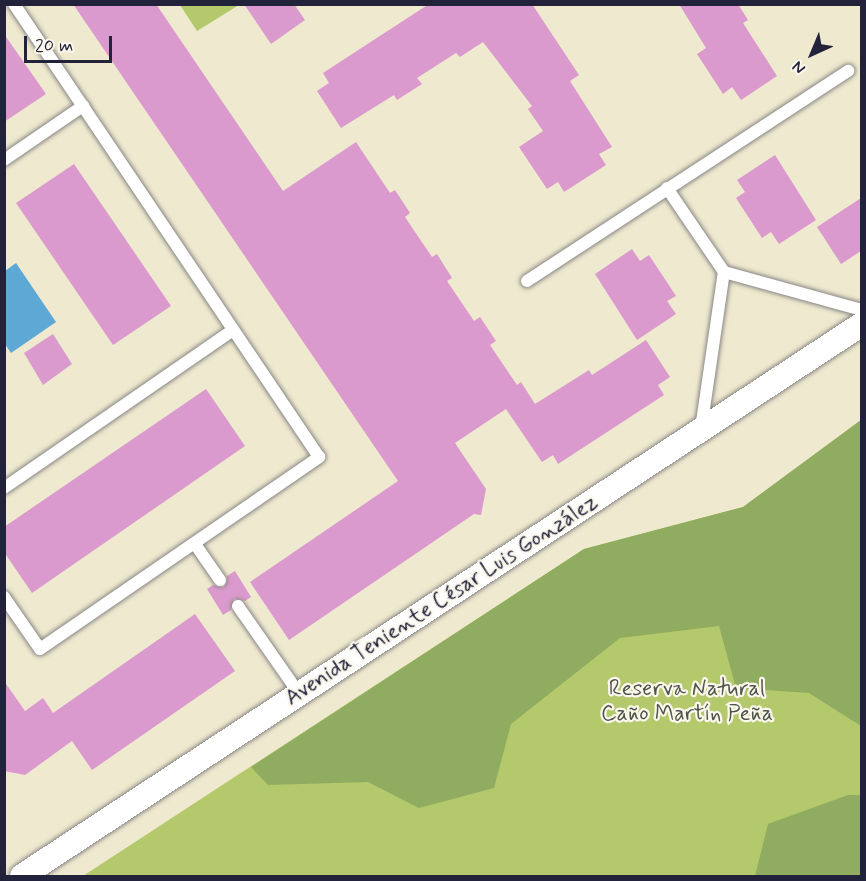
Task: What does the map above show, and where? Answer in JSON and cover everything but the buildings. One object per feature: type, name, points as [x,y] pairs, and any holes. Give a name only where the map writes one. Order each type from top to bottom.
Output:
[{"type":"street","name":"Avenida Teniente César Luis González","points":[[22,876],[861,324]]},
{"type":"lane","points":[[4,597],[40,649],[319,458],[14,4]]},
{"type":"lane","points":[[527,281],[848,71]]},
{"type":"lane","points":[[4,160],[82,106]]},
{"type":"lane","points":[[667,188],[724,272],[861,310]]},
{"type":"lane","points":[[701,430],[724,272]]},
{"type":"lane","points":[[4,488],[233,330]]},
{"type":"lane","points":[[195,544],[220,580]]},
{"type":"lane","points":[[238,606],[300,695]]},
{"type":"green space","points":[[180,5],[239,5],[197,31]]},
{"type":"green space","name":"Reserva Natural Caño Martín Peña","points":[[861,420],[861,876],[83,876],[584,549],[743,507]]},
{"type":"green space","points":[[861,420],[861,726],[809,693],[736,688],[719,626],[620,638],[511,724],[494,788],[419,808],[368,782],[268,785],[251,767],[584,549],[743,507]]},
{"type":"green space","points":[[848,795],[861,795],[861,876],[755,876],[768,824]]},
{"type":"water","points":[[16,263],[56,322],[11,353],[5,344],[5,271]]}]
